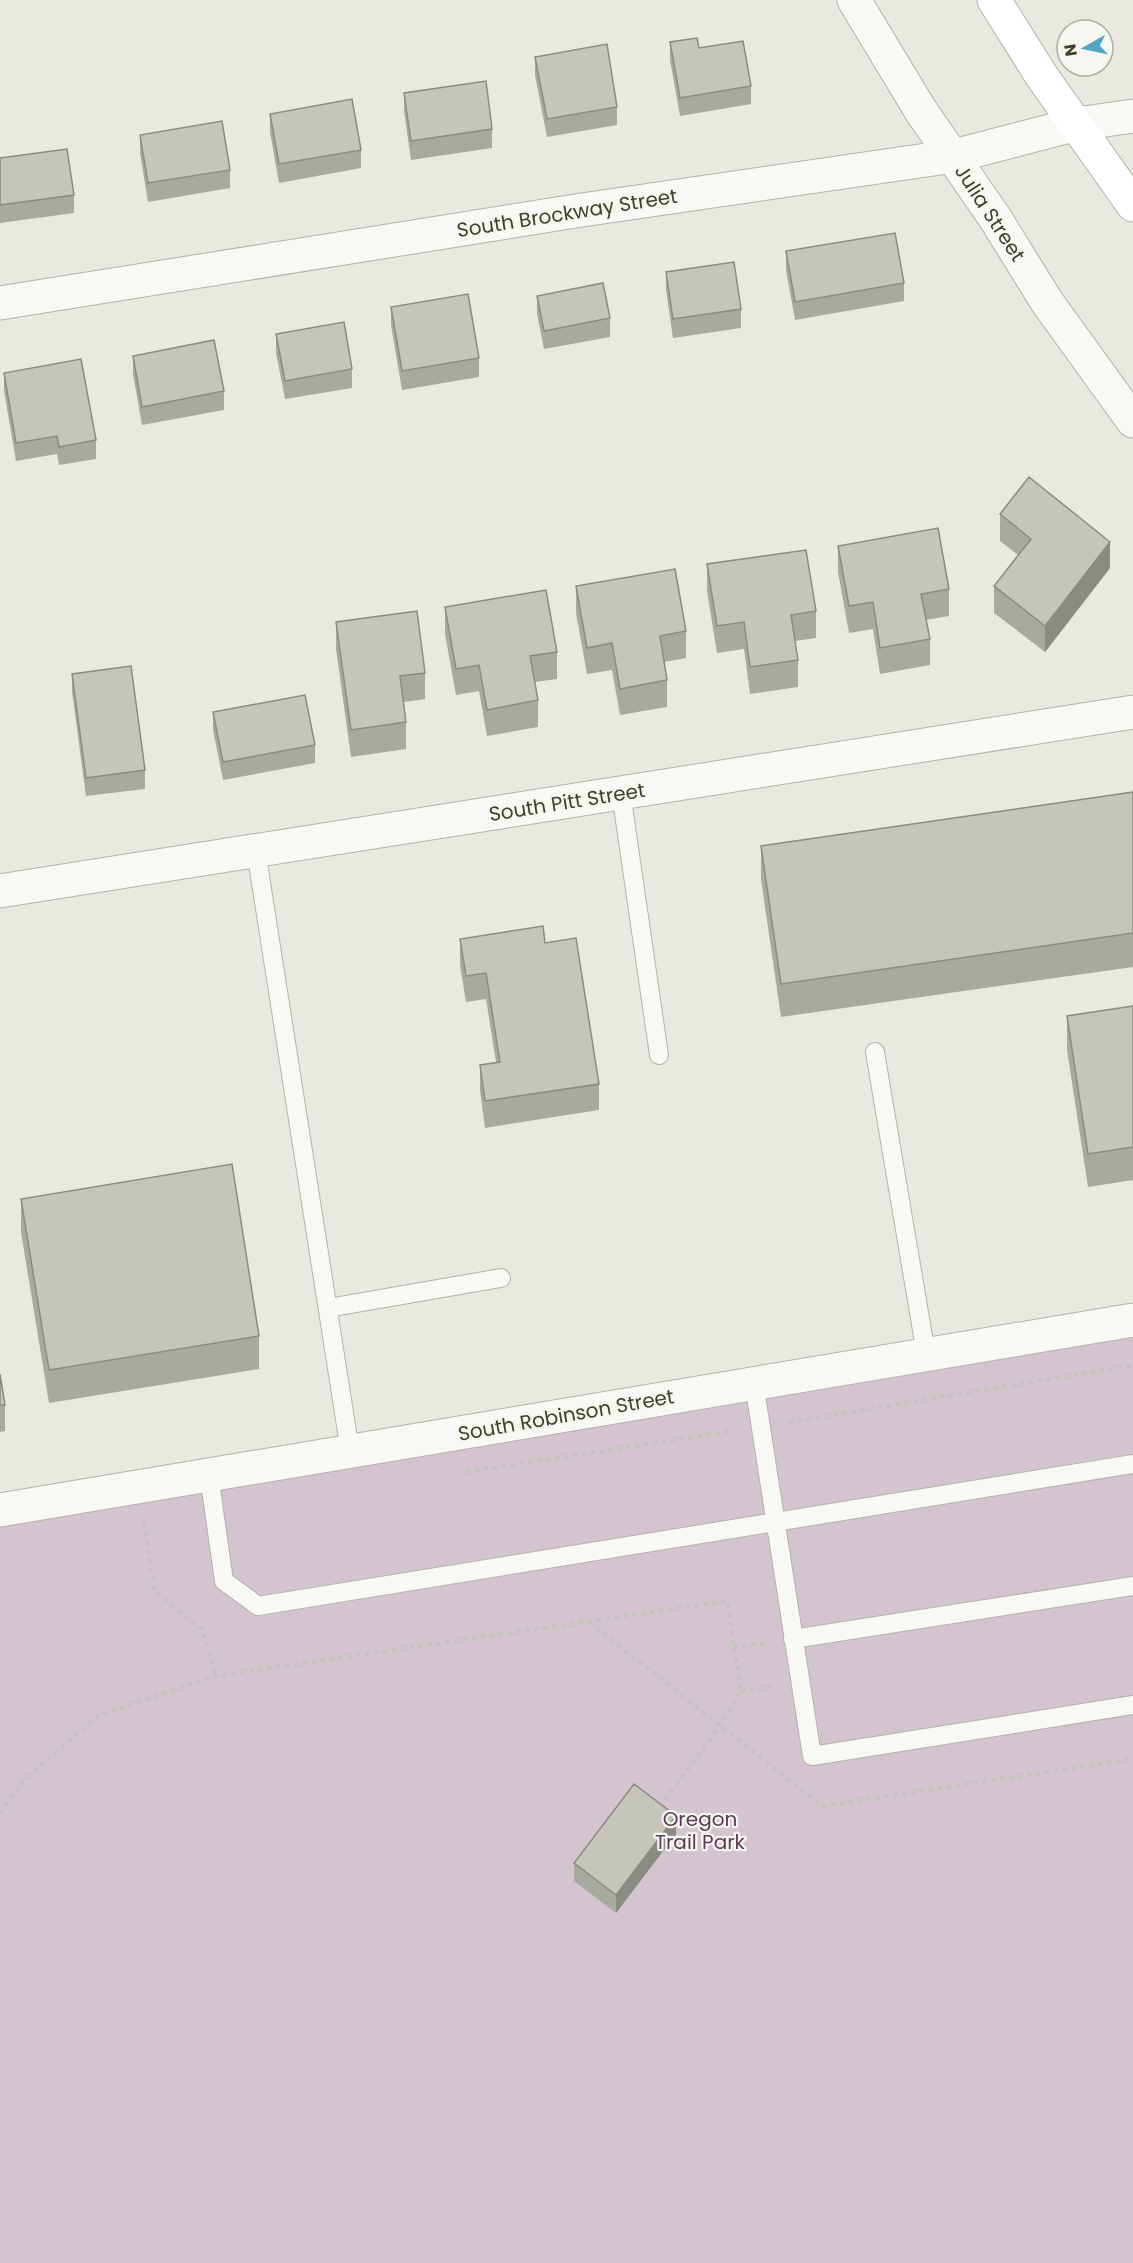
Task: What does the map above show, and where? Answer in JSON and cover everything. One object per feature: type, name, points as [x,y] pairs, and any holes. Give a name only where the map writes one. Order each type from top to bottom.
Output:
[{"type":"main road","points":[[994,0],[1041,75],[1133,205]]},
{"type":"street","name":"Julia Street","points":[[854,0],[921,111],[954,156],[1047,302],[1133,421]]},
{"type":"street","name":"South Brockway Street","points":[[0,303],[582,210],[954,156],[1077,124],[1133,116]]},
{"type":"street","name":"South Pitt Street","points":[[0,891],[1133,712]]},
{"type":"street","name":"South Robinson Street","points":[[0,1510],[1133,1320]]},
{"type":"lane","points":[[621,793],[659,1055]]},
{"type":"lane","points":[[256,851],[350,1451]]},
{"type":"lane","points":[[875,1052],[926,1354]]},
{"type":"lane","points":[[328,1308],[501,1278]]},
{"type":"lane","points":[[754,1383],[812,1756],[1133,1705]]},
{"type":"lane","points":[[208,1475],[224,1581],[258,1606],[1133,1464]]},
{"type":"lane","points":[[793,1639],[1133,1586]]},
{"type":"path","points":[[458,1473],[760,1427],[1133,1365]]},
{"type":"path","points":[[133,1524],[144,1522],[155,1592],[202,1629],[216,1676]]},
{"type":"path","points":[[0,1814],[22,1781],[99,1715],[216,1676],[727,1601],[741,1691],[720,1726],[652,1817]]},
{"type":"green space","name":"Oregon Trail Park","points":[[1133,1320],[1133,2263],[0,2263],[0,1510]]},
{"type":"building","points":[[697,38],[699,48],[743,41],[751,86],[680,98],[670,42]]},
{"type":"building","points":[[607,44],[617,107],[547,119],[535,57]]},
{"type":"building","points":[[486,81],[492,129],[411,141],[404,93]]},
{"type":"building","points":[[352,99],[361,150],[279,164],[270,114]]},
{"type":"building","points":[[222,121],[230,170],[148,183],[140,135]]},
{"type":"building","points":[[67,149],[74,195],[0,205],[0,158]]},
{"type":"building","points":[[895,233],[904,283],[795,302],[786,251]]},
{"type":"building","points":[[734,262],[741,309],[673,319],[666,272]]},
{"type":"building","points":[[603,283],[610,318],[544,331],[537,296]]},
{"type":"building","points":[[468,294],[479,358],[402,371],[391,307]]},
{"type":"building","points":[[344,322],[352,369],[285,381],[276,334]]},
{"type":"building","points":[[214,340],[224,391],[142,407],[133,356]]},
{"type":"building","points":[[81,359],[96,440],[59,447],[57,436],[16,443],[4,373]]},
{"type":"building","points":[[1029,477],[1110,542],[1045,626],[994,586],[1031,539],[1000,514]]},
{"type":"building","points":[[938,528],[949,589],[921,594],[930,639],[880,648],[873,602],[849,606],[838,546]]},
{"type":"building","points":[[806,550],[816,611],[791,615],[798,660],[750,667],[744,622],[717,626],[707,564]]},
{"type":"building","points":[[675,569],[686,631],[660,636],[667,680],[620,689],[612,643],[587,648],[576,586]]},
{"type":"building","points":[[546,590],[557,652],[530,656],[538,700],[487,710],[479,665],[456,669],[445,607]]},
{"type":"building","points":[[417,611],[425,673],[400,676],[406,722],[351,730],[336,622]]},
{"type":"building","points":[[131,666],[145,770],[86,778],[72,674]]},
{"type":"building","points":[[305,695],[315,745],[223,762],[213,712]]},
{"type":"building","points":[[1133,792],[1133,933],[781,984],[761,846]]},
{"type":"building","points":[[543,926],[545,943],[576,938],[599,1084],[485,1101],[480,1065],[500,1062],[486,973],[466,976],[460,939]]},
{"type":"building","points":[[1133,1006],[1133,1147],[1088,1154],[1067,1016]]},
{"type":"building","points":[[232,1164],[259,1336],[49,1370],[21,1199]]},
{"type":"building","points":[[0,1374],[5,1405],[0,1405]]},
{"type":"building","points":[[634,1784],[676,1816],[616,1895],[574,1863]]}]
